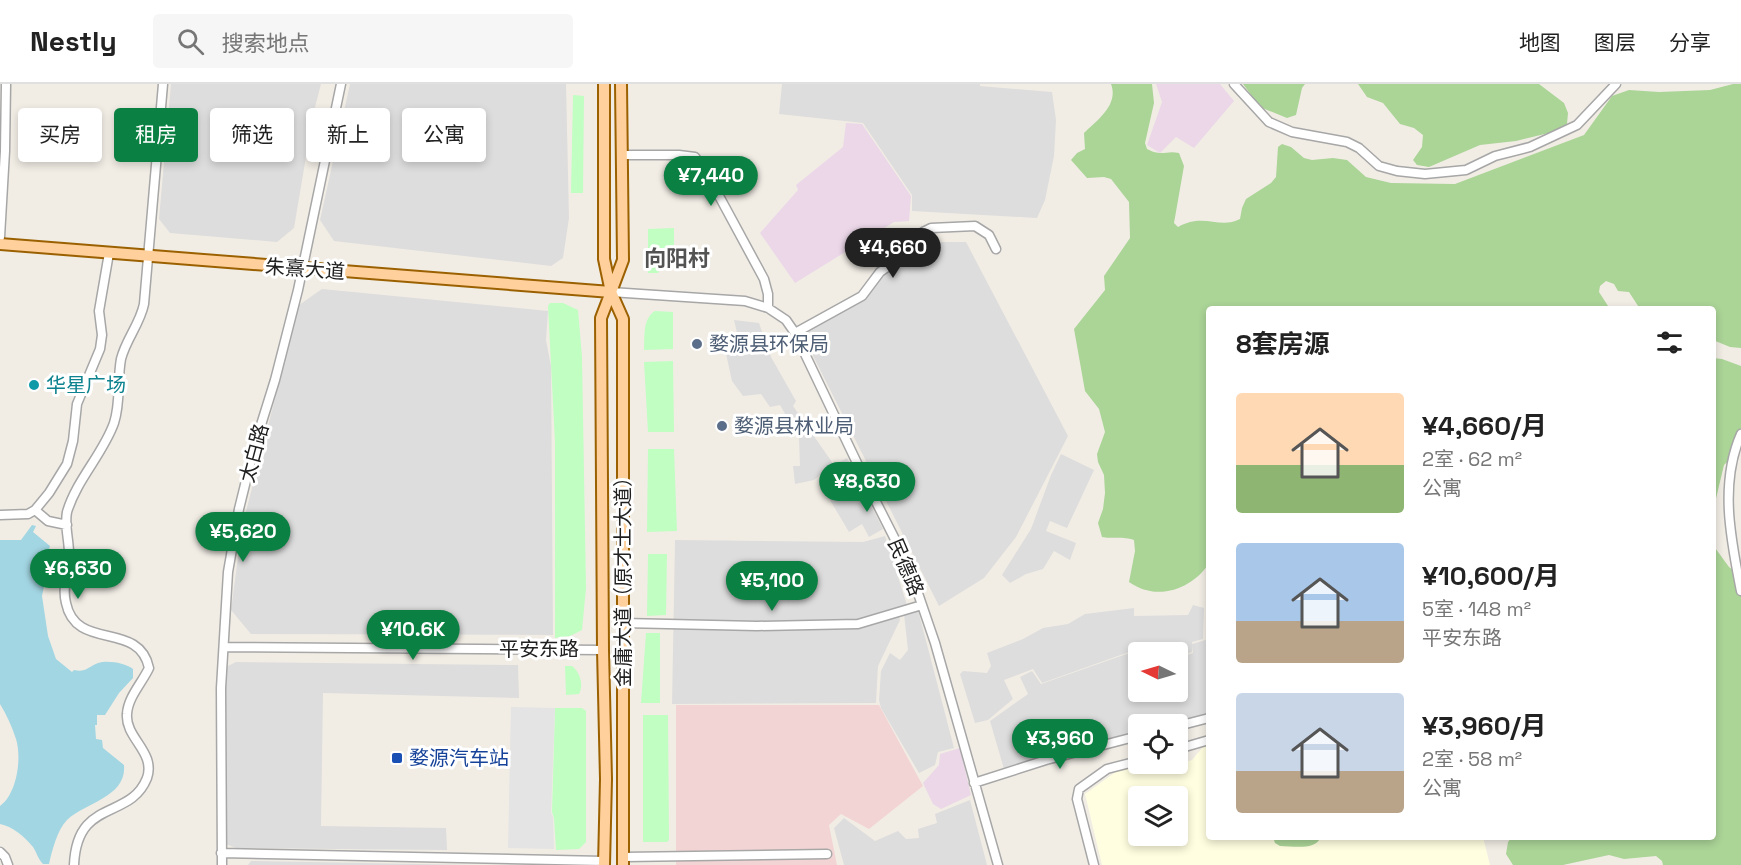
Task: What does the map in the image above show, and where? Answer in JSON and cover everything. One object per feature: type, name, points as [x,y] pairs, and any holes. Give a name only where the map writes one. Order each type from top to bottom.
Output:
[{"type":"main road","name":"金庸大道（原才士大道）","points":[[604,84],[604,259],[610,292],[622,319],[624,861]]},
{"type":"main road","name":"金庸大道（原才士大道）","points":[[604,863],[606,779],[601,318],[623,260],[621,84]]},
{"type":"main road","name":"朱熹大道","points":[[0,244],[610,292]]},
{"type":"street","points":[[0,237],[6,84]]},
{"type":"street","points":[[74,865],[77,843],[86,825],[138,793],[147,776],[146,755],[130,731],[126,718],[130,700],[149,668],[144,653],[130,641],[91,633],[71,617],[64,589],[69,550],[68,512],[80,484],[114,422],[121,361],[142,313],[164,84]]},
{"type":"street","name":"太白路","points":[[222,865],[221,688],[228,572],[239,509],[255,444],[293,311],[341,84]]},
{"type":"street","points":[[1233,84],[1269,122],[1292,132],[1347,142],[1359,148],[1379,165],[1397,171],[1425,174],[1466,170],[1495,156],[1530,147],[1577,125],[1616,84]]},
{"type":"street","points":[[622,155],[679,155],[694,158],[705,170],[764,279],[768,294],[768,308]]},
{"type":"street","points":[[795,333],[862,296],[880,272],[913,249],[923,232],[931,228],[975,226],[989,235],[996,249]]},
{"type":"street","points":[[0,514],[28,514],[35,510],[67,464],[73,441],[77,404],[100,349],[102,335],[99,311],[109,253]]},
{"type":"street","name":"民德路","points":[[610,292],[745,301],[768,308],[786,320],[795,333],[909,567],[935,643],[998,865]]},
{"type":"street","points":[[1741,434],[1731,466],[1729,494],[1730,531],[1741,591]]},
{"type":"street","points":[[35,510],[48,521],[67,525]]},
{"type":"street","points":[[622,623],[757,626],[858,624],[922,605]]},
{"type":"street","name":"平安东路","points":[[224,647],[603,650]]},
{"type":"street","points":[[1188,723],[1206,719]]},
{"type":"street","points":[[974,783],[1046,760],[1128,739]]},
{"type":"street","points":[[1188,746],[1206,741]]},
{"type":"street","points":[[1095,865],[1077,799],[1079,789],[1107,769],[1128,764]]},
{"type":"street","points":[[0,852],[5,856],[8,865]]},
{"type":"street","points":[[221,853],[604,863]]},
{"type":"street","points":[[624,861],[827,854]]},
{"type":"shaded area","points":[[171,84],[321,84],[315,108],[306,108],[306,157],[294,228],[277,242],[170,233],[159,219],[164,162],[198,162],[198,108],[169,108]]},
{"type":"shaded area","points":[[350,84],[566,84],[569,218],[563,258],[551,266],[334,241],[320,220],[333,162],[390,162],[390,108],[345,108]]},
{"type":"shaded area","points":[[782,84],[980,84],[980,86],[1052,92],[1056,120],[1054,156],[1045,200],[1037,218],[912,211],[912,195],[863,123],[779,114]]},
{"type":"shaded area","points":[[1156,84],[1220,84],[1234,101],[1194,148],[1176,137],[1160,153],[1147,145],[1162,102]]},
{"type":"shaded area","points":[[846,123],[862,124],[911,196],[909,221],[894,222],[795,283],[760,233],[798,190],[796,185],[843,147]]},
{"type":"shaded area","points":[[929,242],[966,242],[1068,436],[1016,537],[984,578],[939,606],[802,334],[868,294],[881,272]]},
{"type":"shaded area","points":[[322,289],[548,311],[546,340],[551,366],[553,635],[251,634],[231,610],[242,527],[299,305]]},
{"type":"shaded area","points":[[734,320],[759,323],[771,357],[796,401],[793,406],[834,465],[847,458],[883,529],[869,537],[862,524],[849,532],[827,495],[836,489],[824,472],[814,480],[795,484],[793,466],[800,466],[799,438],[780,405],[770,407],[761,394],[743,396],[732,381],[723,340],[738,337]]},
{"type":"shaded area","points":[[1061,454],[1094,470],[1067,528],[1050,521],[1046,531],[1076,543],[1070,560],[1054,551],[1043,569],[1026,574],[1010,583],[1002,575],[1031,529]]},
{"type":"shaded area","points":[[885,536],[907,605],[897,609],[900,620],[878,666],[876,703],[672,704],[675,540],[863,542]]},
{"type":"shaded area","points":[[1193,605],[1204,608],[1203,639],[1192,642],[1192,644],[1206,640],[1206,714],[1188,718],[1188,714],[1128,714],[1128,735],[1004,769],[990,721],[1028,694],[1020,677],[1032,671],[1041,684],[1128,653],[1128,702],[1188,702],[1188,655],[1193,653],[1193,646],[1192,652],[1188,653],[1188,642],[1128,642],[1128,652],[1042,683],[1033,669],[1004,680],[1013,699],[988,720],[975,723],[960,674],[963,671],[987,673],[991,666],[987,653],[1023,639],[1043,628],[1068,624],[1085,614],[1134,608],[1134,616],[1188,615]]},
{"type":"shaded area","points":[[918,610],[954,748],[938,752],[935,765],[919,773],[881,708],[879,700],[881,671],[890,653],[900,660],[908,650],[904,614]]},
{"type":"shaded area","points":[[236,662],[518,665],[519,698],[323,693],[321,826],[446,828],[447,850],[236,848],[226,844],[226,667]]},
{"type":"shaded area","points":[[676,705],[879,705],[923,786],[869,829],[841,814],[829,825],[837,865],[676,865]]},
{"type":"shaded area","points":[[511,707],[555,708],[551,813],[554,849],[508,848]]},
{"type":"shaded area","points":[[1206,746],[1206,840],[1484,840],[1490,865],[1102,865],[1085,794],[1117,771],[1127,768],[1128,774],[1188,774],[1188,761]]},
{"type":"shaded area","points":[[960,748],[971,795],[941,809],[933,804],[923,783],[939,765],[940,754]]},
{"type":"shaded area","points":[[970,800],[987,865],[844,865],[834,828],[844,818],[875,841],[898,831],[906,839],[919,838],[918,829],[937,823],[935,814]]},
{"type":"shaded area","points":[[251,861],[473,865],[248,865]]},
{"type":"green space","points":[[1111,84],[1152,84],[1154,103],[1145,143],[1147,149],[1152,151],[1179,153],[1184,166],[1174,223],[1178,227],[1196,221],[1225,223],[1240,219],[1246,199],[1271,183],[1276,177],[1278,147],[1282,144],[1291,147],[1304,158],[1312,160],[1333,158],[1347,160],[1366,177],[1391,183],[1455,184],[1584,135],[1612,96],[1629,90],[1659,92],[1710,90],[1741,84],[1741,348],[1730,347],[1716,341],[1716,306],[1638,306],[1629,292],[1618,291],[1614,284],[1606,281],[1600,286],[1599,292],[1608,306],[1206,306],[1206,567],[1197,577],[1182,587],[1164,592],[1142,589],[1129,582],[1135,551],[1134,540],[1102,537],[1098,523],[1105,493],[1104,475],[1097,454],[1105,432],[1099,409],[1085,391],[1074,329],[1105,290],[1104,276],[1130,238],[1129,202],[1111,179],[1087,178],[1071,160],[1085,149],[1084,133],[1105,112],[1113,92]]},
{"type":"green space","points":[[1243,84],[1305,84],[1296,115],[1287,118],[1260,107]]},
{"type":"green space","points":[[1358,84],[1539,84],[1564,103],[1568,113],[1567,124],[1553,132],[1516,141],[1480,145],[1429,167],[1417,165],[1413,160],[1422,147],[1423,135],[1414,128],[1400,124],[1383,103],[1367,97]]},
{"type":"green space","points":[[573,95],[584,96],[583,193],[571,193]]},
{"type":"green space","points":[[674,228],[674,269],[660,268],[658,273],[648,273],[648,229]]},
{"type":"green space","points":[[550,303],[563,303],[578,310],[582,357],[586,588],[582,630],[570,636],[555,638],[555,442],[548,306]]},
{"type":"green space","points":[[655,311],[673,312],[673,349],[644,350],[646,323]]},
{"type":"green space","points":[[1716,358],[1741,366],[1741,432],[1735,437],[1733,456],[1724,465],[1716,498]]},
{"type":"green space","points":[[673,361],[674,432],[648,432],[644,362]]},
{"type":"green space","points":[[648,449],[674,449],[677,531],[647,532]]},
{"type":"green space","points":[[1716,549],[1729,567],[1741,576],[1741,865],[1663,865],[1656,856],[1624,859],[1609,855],[1563,865],[1513,865],[1506,854],[1510,840],[1716,840]]},
{"type":"green space","points":[[648,554],[667,554],[666,615],[647,616]]},
{"type":"green space","points":[[646,633],[660,633],[660,703],[641,703]]},
{"type":"green space","points":[[565,666],[572,666],[579,675],[581,687],[579,694],[566,695]]},
{"type":"green space","points":[[555,708],[582,708],[586,711],[586,842],[579,849],[556,850],[552,812]]},
{"type":"green space","points":[[643,715],[668,715],[669,840],[667,842],[643,842]]},
{"type":"green space","points":[[1274,840],[1319,840],[1309,846],[1297,847],[1280,846]]},
{"type":"water","points":[[32,525],[36,526],[33,532],[50,546],[42,596],[48,636],[56,659],[72,672],[107,662],[133,669],[133,678],[119,693],[105,715],[97,715],[97,725],[95,725],[96,739],[102,740],[103,748],[124,765],[123,776],[119,785],[112,792],[75,814],[63,824],[53,847],[49,864],[43,864],[33,847],[22,836],[0,824],[0,806],[11,793],[17,775],[18,747],[0,704],[0,540],[21,540]]},
{"type":"place","name":"婺源县环保局","points":[[697,344]]},
{"type":"place","name":"华星广场","points":[[34,385]]},
{"type":"place","name":"婺源县林业局","points":[[722,426]]},
{"type":"place","name":"婺源汽车站","points":[[397,758]]},
{"type":"district","name":"向阳村","points":[[677,258]]}]
